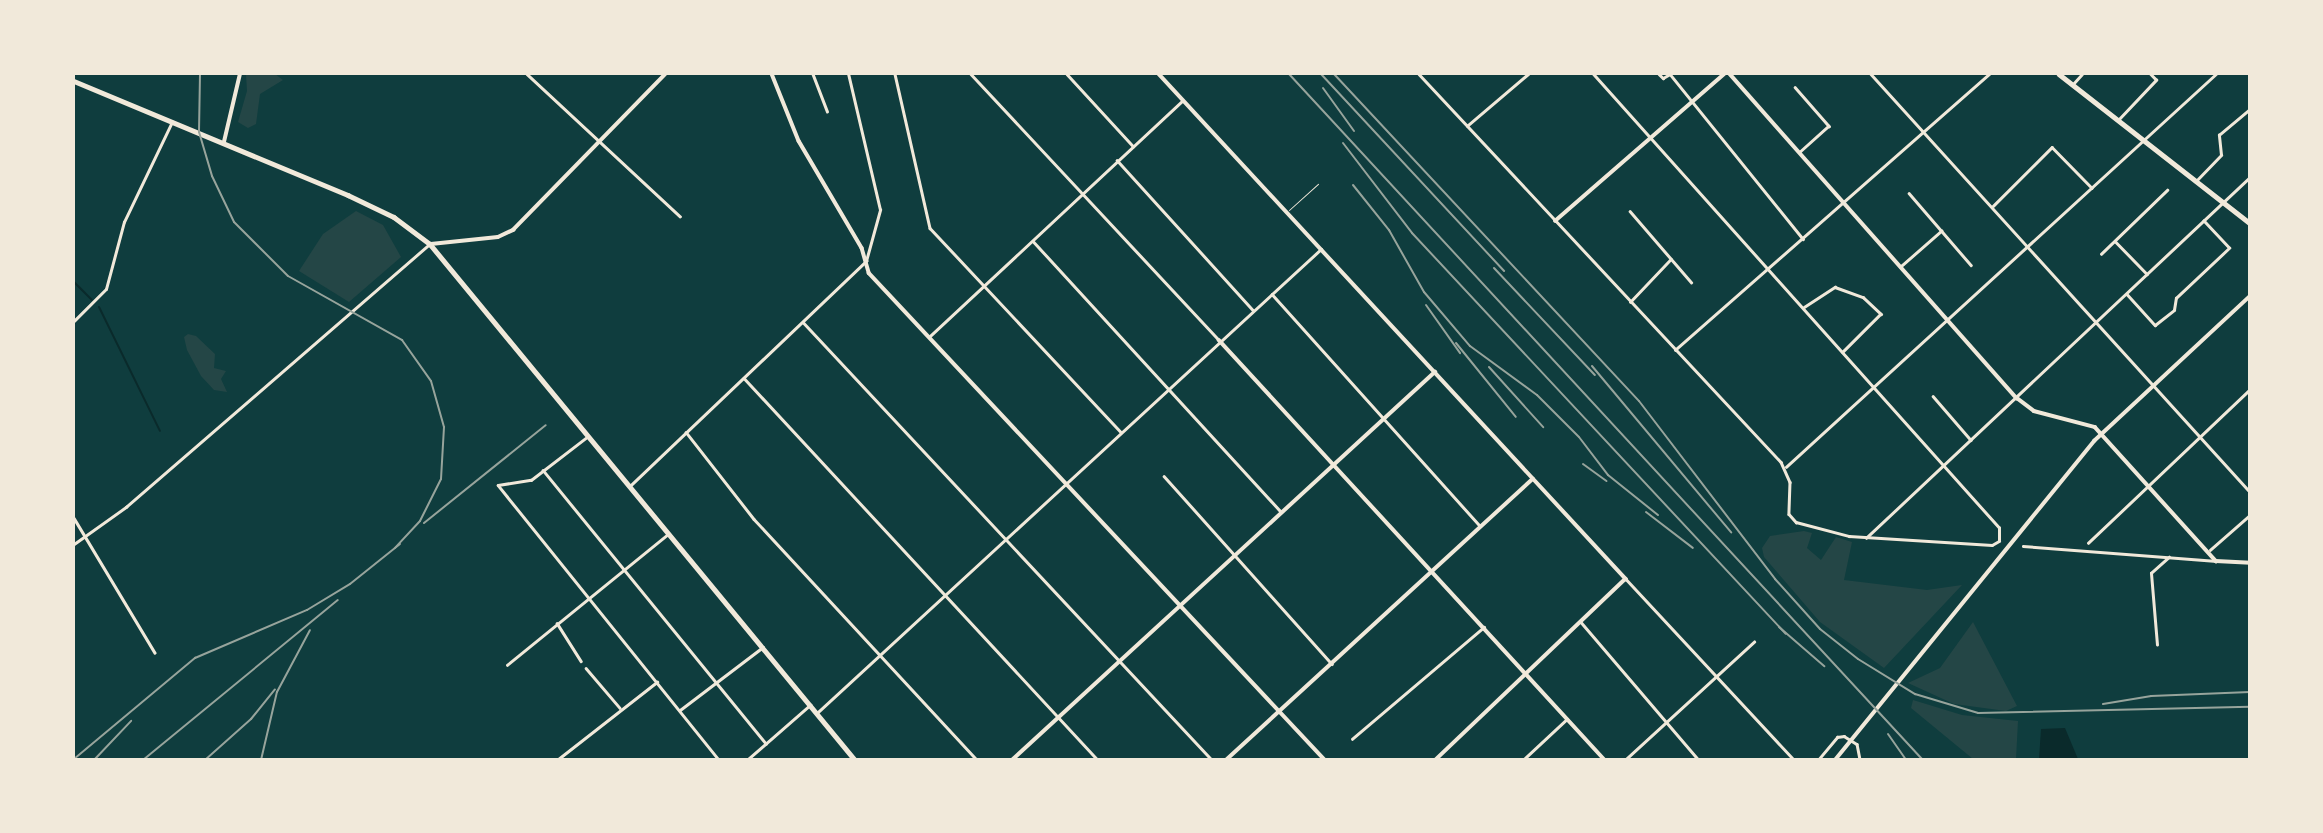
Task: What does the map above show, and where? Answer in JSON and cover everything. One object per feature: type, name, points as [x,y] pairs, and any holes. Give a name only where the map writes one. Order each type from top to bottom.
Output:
[{"type":"main road","points":[[2059,74],[2249,222]]},
{"type":"main road","points":[[74,81],[386,212],[430,244],[670,532],[855,760]]},
{"type":"street","points":[[224,142],[240,74]]},
{"type":"street","points":[[527,74],[680,216]]},
{"type":"street","points":[[74,544],[126,506],[430,244],[506,234],[665,74]]},
{"type":"street","points":[[772,74],[799,141],[866,261],[869,273],[1325,760]]},
{"type":"street","points":[[813,74],[827,111]]},
{"type":"street","points":[[631,486],[866,261],[880,210],[848,74]]},
{"type":"street","points":[[895,74],[930,228],[1122,432]]},
{"type":"street","points":[[971,74],[1605,760]]},
{"type":"street","points":[[1067,74],[1134,146]]},
{"type":"street","points":[[1159,74],[1794,760]]},
{"type":"street","points":[[1419,74],[1786,467],[1790,482],[1789,514],[1796,522],[1866,538],[1992,545],[1999,541],[1999,528],[1804,307],[1766,270],[1592,74]]},
{"type":"street","points":[[1467,127],[1528,74]]},
{"type":"street","points":[[1659,74],[1663,78],[1670,74],[1803,239]]},
{"type":"street","points":[[1555,221],[1724,74]]},
{"type":"street","points":[[1730,74],[2017,398],[2034,411],[2102,432],[2210,550],[2216,561]]},
{"type":"street","points":[[1871,74],[2249,492]]},
{"type":"street","points":[[1675,350],[1989,74]]},
{"type":"street","points":[[2073,84],[2082,74]]},
{"type":"street","points":[[2119,119],[2156,80],[2150,74]]},
{"type":"street","points":[[2204,74],[2209,80]]},
{"type":"street","points":[[1786,467],[2030,248],[2216,74]]},
{"type":"street","points":[[1795,87],[1833,131]]},
{"type":"street","points":[[929,337],[1183,100]]},
{"type":"street","points":[[2196,181],[2221,155],[2219,135],[2249,109]]},
{"type":"street","points":[[74,321],[94,306],[106,289],[124,222],[172,122]]},
{"type":"street","points":[[1800,152],[1829,126]]},
{"type":"street","points":[[1993,206],[2052,147],[2092,188]]},
{"type":"street","points":[[1117,160],[1253,310]]},
{"type":"street","points":[[1866,538],[2249,177]]},
{"type":"street","points":[[2101,254],[2167,190]]},
{"type":"street","points":[[1909,194],[1971,265]]},
{"type":"street","points":[[1630,211],[1691,282]]},
{"type":"street","points":[[2127,294],[2155,325],[2174,310],[2176,298],[2229,248],[2204,221]]},
{"type":"street","points":[[1900,267],[1941,231]]},
{"type":"street","points":[[2115,240],[2147,274]]},
{"type":"street","points":[[1033,241],[1281,512]]},
{"type":"street","points":[[817,713],[1067,484],[1219,340],[1321,249]]},
{"type":"street","points":[[1630,302],[1671,259]]},
{"type":"street","points":[[1804,307],[1835,287],[1863,297],[1881,314],[1843,352]]},
{"type":"street","points":[[1272,294],[1481,528]]},
{"type":"street","points":[[1835,760],[2102,432],[2249,296]]},
{"type":"street","points":[[803,322],[1212,760]]},
{"type":"street","points":[[1012,760],[1435,372]]},
{"type":"street","points":[[744,379],[1098,760]]},
{"type":"street","points":[[2088,543],[2249,389]]},
{"type":"street","points":[[1933,396],[1971,440]]},
{"type":"street","points":[[686,432],[754,519],[977,760]]},
{"type":"street","points":[[589,436],[531,480],[498,485],[719,760]]},
{"type":"street","points":[[543,470],[766,743]]},
{"type":"street","points":[[1164,476],[1332,664]]},
{"type":"street","points":[[1226,760],[1533,479]]},
{"type":"street","points":[[2210,550],[2249,515]]},
{"type":"street","points":[[74,518],[155,653]]},
{"type":"street","points":[[508,665],[670,532]]},
{"type":"street","points":[[2023,546],[2249,563]]},
{"type":"street","points":[[2157,645],[2151,573],[2169,557]]},
{"type":"street","points":[[1436,760],[1626,579]]},
{"type":"street","points":[[1581,622],[1699,760]]},
{"type":"street","points":[[557,623],[581,662]]},
{"type":"street","points":[[1352,739],[1484,627]]},
{"type":"street","points":[[1625,760],[1754,642]]},
{"type":"street","points":[[680,710],[763,647]]},
{"type":"street","points":[[586,667],[621,710]]},
{"type":"street","points":[[557,760],[656,682]]},
{"type":"street","points":[[747,760],[810,705]]},
{"type":"street","points":[[1523,760],[1567,719]]},
{"type":"street","points":[[1818,760],[1837,737],[1844,736],[1857,744],[1860,760]]},
{"type":"lane","points":[[1287,212],[1318,184]]},
{"type":"shaded area","points":[[246,74],[275,74],[283,80],[260,94],[256,124],[248,128],[238,122],[247,91]]},
{"type":"shaded area","points":[[356,211],[383,225],[401,257],[349,302],[299,271],[323,234]]},
{"type":"shaded area","points":[[188,334],[196,336],[215,354],[214,368],[226,371],[221,379],[227,392],[214,390],[201,376],[187,350],[184,337]]},
{"type":"shaded area","points":[[1804,531],[1812,533],[1807,548],[1821,560],[1836,537],[1852,542],[1844,580],[1927,590],[1962,585],[1884,668],[1820,622],[1764,557],[1762,548],[1770,536]]},
{"type":"shaded area","points":[[1973,622],[2017,706],[2006,711],[1954,704],[1908,683],[1940,668]]},
{"type":"shaded area","points":[[1913,700],[1962,715],[2018,721],[2016,759],[1973,759],[1911,708]]},
{"type":"shaded area","points":[[2065,728],[2078,759],[2039,759],[2041,729]]},
{"type":"waterway","points":[[74,282],[92,300]]},
{"type":"waterway","points":[[99,307],[160,431]]},
{"type":"railway","points":[[200,74],[199,132],[212,176],[234,222],[288,276],[402,340],[431,381],[444,427],[441,479],[420,521],[395,548]]},
{"type":"railway","points":[[1289,74],[1923,760]]},
{"type":"railway","points":[[1321,74],[1504,271]]},
{"type":"railway","points":[[1334,74],[1639,401],[1775,579],[1820,629],[1858,659],[1915,694],[1978,713],[2250,707]]},
{"type":"railway","points":[[1323,88],[1354,131]]},
{"type":"railway","points":[[1343,143],[1412,233],[1786,634]]},
{"type":"railway","points":[[1353,185],[1389,230],[1424,292],[1470,346],[1537,395],[1579,437],[1608,475],[1658,515]]},
{"type":"railway","points":[[1494,268],[1595,375]]},
{"type":"railway","points":[[1426,305],[1460,353]]},
{"type":"railway","points":[[1456,343],[1516,417]]},
{"type":"railway","points":[[1592,366],[1731,532]]},
{"type":"railway","points":[[1489,367],[1543,427]]},
{"type":"railway","points":[[424,523],[546,425]]},
{"type":"railway","points":[[1583,464],[1606,481]]},
{"type":"railway","points":[[1646,512],[1693,548]]},
{"type":"railway","points":[[74,759],[195,658],[307,610],[350,584],[400,544]]},
{"type":"railway","points":[[143,760],[338,600]]},
{"type":"railway","points":[[1779,627],[1824,666]]},
{"type":"railway","points":[[261,760],[277,692],[310,630]]},
{"type":"railway","points":[[205,760],[251,719],[275,689]]},
{"type":"railway","points":[[2103,704],[2151,696],[2250,692]]},
{"type":"railway","points":[[94,760],[131,721]]},
{"type":"railway","points":[[1888,734],[1906,760]]}]
